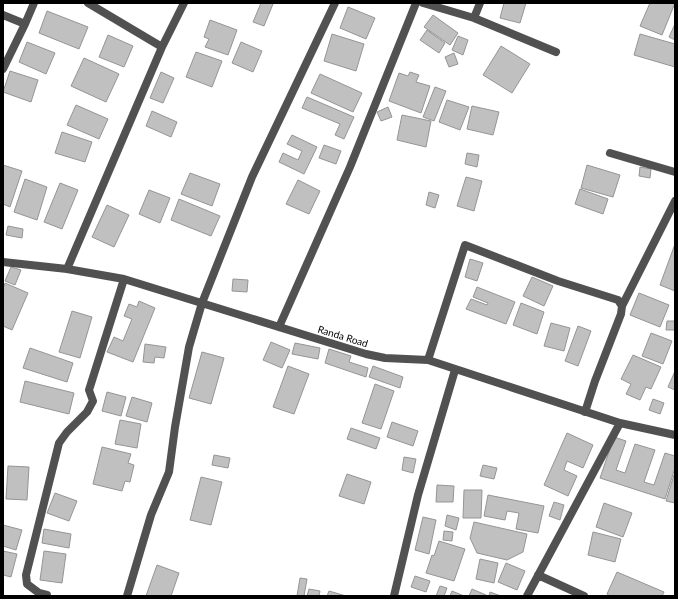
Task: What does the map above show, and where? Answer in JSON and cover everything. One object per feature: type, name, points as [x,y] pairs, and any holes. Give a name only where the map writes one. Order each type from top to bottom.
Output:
[{"type":"street","points":[[3,69],[34,3]]},
{"type":"street","points":[[88,3],[162,47]]},
{"type":"street","points":[[67,269],[162,47],[184,3]]},
{"type":"street","points":[[127,596],[151,515],[169,472],[189,347],[202,303],[252,177],[335,3]]},
{"type":"street","points":[[278,327],[350,167],[416,3]]},
{"type":"street","points":[[423,3],[474,18],[556,52]]},
{"type":"street","points":[[474,18],[480,3]]},
{"type":"street","points":[[3,15],[25,24]]},
{"type":"street","points":[[610,153],[675,172]]},
{"type":"street","points":[[585,412],[595,381],[621,314],[622,306],[675,201]]},
{"type":"street","points":[[428,360],[465,245],[558,281],[618,300],[622,306]]},
{"type":"street","name":"Randa Road","points":[[3,262],[67,269],[124,279],[366,354],[385,358],[428,360],[585,412],[620,422],[675,434]]},
{"type":"street","points":[[48,596],[27,584],[26,575],[59,443],[67,432],[87,412],[93,401],[89,390],[124,279]]},
{"type":"street","points":[[394,596],[418,495],[456,370]]},
{"type":"street","points":[[527,596],[620,422]]},
{"type":"street","points":[[538,575],[584,596]]},
{"type":"building","points":[[261,3],[273,4],[264,26],[253,22]]},
{"type":"building","points":[[504,3],[526,3],[520,23],[500,18]]},
{"type":"building","points":[[650,3],[675,3],[662,35],[640,26]]},
{"type":"building","points":[[348,7],[375,18],[366,39],[340,28]]},
{"type":"building","points":[[47,11],[88,27],[79,49],[39,33]]},
{"type":"building","points":[[433,15],[458,33],[450,45],[424,27]]},
{"type":"building","points":[[210,20],[237,30],[228,55],[205,47],[209,39],[204,37]]},
{"type":"building","points":[[675,24],[675,40],[669,37]]},
{"type":"building","points":[[427,30],[445,43],[439,53],[420,40]]},
{"type":"building","points":[[332,34],[364,44],[356,71],[324,61]]},
{"type":"building","points":[[640,34],[675,44],[675,67],[634,55]]},
{"type":"building","points":[[108,35],[133,46],[124,67],[99,57]]},
{"type":"building","points":[[458,36],[468,40],[463,55],[452,50]]},
{"type":"building","points":[[27,42],[55,53],[46,74],[19,62]]},
{"type":"building","points":[[241,42],[262,51],[253,72],[232,63]]},
{"type":"building","points":[[501,46],[530,64],[512,93],[483,75]]},
{"type":"building","points":[[196,52],[222,61],[212,87],[186,77]]},
{"type":"building","points":[[454,53],[458,64],[449,67],[445,57]]},
{"type":"building","points":[[84,58],[119,74],[106,102],[71,86]]},
{"type":"building","points":[[10,71],[38,80],[31,102],[3,92]]},
{"type":"building","points":[[161,72],[174,78],[163,103],[150,98]]},
{"type":"building","points":[[410,72],[419,75],[416,82],[430,86],[421,113],[389,101],[399,73],[408,76]]},
{"type":"building","points":[[320,74],[362,93],[353,112],[311,93]]},
{"type":"building","points":[[435,87],[446,91],[434,121],[423,117]]},
{"type":"building","points":[[307,97],[354,117],[344,139],[335,135],[340,124],[302,108]]},
{"type":"building","points":[[447,100],[469,107],[460,130],[439,122]]},
{"type":"building","points":[[76,105],[108,119],[99,139],[67,125]]},
{"type":"building","points":[[472,106],[499,112],[493,135],[467,129]]},
{"type":"building","points":[[388,107],[392,117],[381,121],[377,112]]},
{"type":"building","points":[[152,111],[177,122],[171,137],[146,126]]},
{"type":"building","points":[[402,115],[431,121],[426,147],[397,140]]},
{"type":"building","points":[[62,132],[92,142],[85,162],[55,153]]},
{"type":"building","points":[[292,135],[317,147],[304,174],[279,162],[283,153],[298,160],[302,151],[287,144]]},
{"type":"building","points":[[324,145],[341,151],[336,164],[319,158]]},
{"type":"building","points":[[467,153],[479,155],[477,167],[465,164]]},
{"type":"building","points":[[3,165],[22,171],[10,207],[3,204]]},
{"type":"building","points":[[587,165],[620,175],[613,197],[581,188]]},
{"type":"building","points":[[640,167],[651,169],[650,178],[639,176]]},
{"type":"building","points":[[190,173],[220,184],[212,206],[181,194]]},
{"type":"building","points":[[466,177],[482,181],[474,211],[457,206]]},
{"type":"building","points":[[25,179],[47,187],[37,220],[14,212]]},
{"type":"building","points":[[298,180],[320,191],[309,214],[286,204]]},
{"type":"building","points":[[60,183],[78,190],[62,229],[44,222]]},
{"type":"building","points":[[580,189],[608,199],[603,214],[575,204]]},
{"type":"building","points":[[149,190],[170,198],[160,223],[139,214]]},
{"type":"building","points":[[429,192],[439,195],[435,208],[426,205]]},
{"type":"building","points":[[179,199],[220,216],[211,236],[171,220]]},
{"type":"building","points":[[107,205],[129,215],[114,247],[92,237]]},
{"type":"building","points":[[8,226],[23,229],[22,238],[6,235]]},
{"type":"building","points":[[675,244],[675,291],[660,285]]},
{"type":"building","points":[[470,259],[483,263],[477,281],[465,277]]},
{"type":"building","points":[[11,267],[21,270],[15,285],[5,281]]},
{"type":"building","points":[[532,277],[553,286],[544,306],[523,296]]},
{"type":"building","points":[[233,279],[248,280],[247,292],[232,291]]},
{"type":"building","points":[[5,283],[28,293],[12,330],[3,326],[3,289]]},
{"type":"building","points":[[477,287],[515,302],[506,324],[466,309],[471,299],[487,305],[488,303],[473,297]]},
{"type":"building","points":[[639,293],[669,305],[660,327],[630,315]]},
{"type":"building","points":[[139,301],[155,308],[133,362],[107,352],[114,337],[123,341],[132,319],[124,316],[129,304],[137,307]]},
{"type":"building","points":[[521,303],[544,312],[537,334],[513,325]]},
{"type":"building","points":[[72,311],[92,317],[80,358],[59,352]]},
{"type":"building","points":[[667,321],[675,321],[675,330],[666,330]]},
{"type":"building","points":[[551,323],[570,328],[564,351],[544,346]]},
{"type":"building","points":[[578,326],[591,331],[578,366],[565,361]]},
{"type":"building","points":[[651,333],[672,341],[663,364],[642,356]]},
{"type":"building","points":[[271,342],[290,350],[282,368],[263,360]]},
{"type":"building","points":[[295,343],[320,348],[318,359],[292,354]]},
{"type":"building","points":[[145,344],[166,347],[164,358],[155,357],[154,363],[143,362]]},
{"type":"building","points":[[30,348],[73,363],[67,382],[23,368]]},
{"type":"building","points":[[329,349],[351,356],[349,362],[368,368],[366,377],[325,363]]},
{"type":"building","points":[[202,352],[224,358],[211,404],[189,398]]},
{"type":"building","points":[[633,355],[661,367],[651,389],[646,387],[640,400],[626,394],[631,384],[621,379]]},
{"type":"building","points":[[288,366],[309,374],[294,414],[273,407]]},
{"type":"building","points":[[373,366],[403,377],[400,388],[369,377]]},
{"type":"building","points":[[675,371],[675,390],[668,387]]},
{"type":"building","points":[[25,381],[74,393],[69,414],[20,402]]},
{"type":"building","points":[[375,384],[394,391],[381,429],[362,423]]},
{"type":"building","points":[[107,392],[126,397],[121,416],[102,411]]},
{"type":"building","points":[[132,397],[152,403],[147,422],[126,416]]},
{"type":"building","points":[[653,399],[664,403],[660,414],[649,410]]},
{"type":"building","points":[[120,420],[141,424],[137,448],[115,444]]},
{"type":"building","points":[[392,422],[418,431],[413,446],[387,437]]},
{"type":"building","points":[[351,428],[380,438],[376,449],[347,439]]},
{"type":"building","points":[[567,433],[593,445],[583,468],[567,461],[564,470],[577,476],[568,496],[544,485]]},
{"type":"building","points":[[614,437],[626,441],[616,470],[625,473],[635,444],[655,450],[644,482],[654,485],[665,453],[675,456],[675,468],[665,499],[600,478]]},
{"type":"building","points":[[102,447],[131,454],[128,463],[134,465],[130,482],[125,481],[122,491],[93,484]]},
{"type":"building","points":[[214,455],[230,458],[228,468],[212,465]]},
{"type":"building","points":[[404,457],[416,459],[413,473],[402,470]]},
{"type":"building","points":[[483,465],[497,468],[494,479],[480,476]]},
{"type":"building","points":[[8,466],[29,467],[27,500],[6,499]]},
{"type":"building","points":[[347,474],[371,482],[364,504],[339,496]]},
{"type":"building","points":[[675,475],[675,503],[666,501]]},
{"type":"building","points":[[201,477],[222,482],[211,525],[190,520]]},
{"type":"building","points":[[437,485],[454,486],[453,502],[436,502]]},
{"type":"building","points":[[464,490],[482,490],[481,518],[463,518]]},
{"type":"building","points":[[55,493],[77,501],[69,521],[47,513]]},
{"type":"building","points":[[488,495],[544,506],[538,533],[516,529],[519,513],[507,511],[505,520],[484,516]]},
{"type":"building","points":[[554,502],[564,505],[560,520],[549,516]]},
{"type":"building","points":[[604,503],[632,513],[623,537],[596,527]]},
{"type":"building","points":[[447,515],[459,518],[456,530],[445,526]]},
{"type":"building","points":[[423,517],[436,520],[429,554],[415,550]]},
{"type":"building","points":[[474,522],[527,534],[523,552],[507,560],[477,553],[470,538]]},
{"type":"building","points":[[3,525],[22,530],[16,550],[3,546]]},
{"type":"building","points":[[44,529],[71,534],[69,548],[42,543]]},
{"type":"building","points":[[444,531],[453,532],[452,541],[443,540]]},
{"type":"building","points":[[593,532],[621,539],[615,562],[588,555]]},
{"type":"building","points":[[439,541],[465,549],[454,581],[426,573],[432,555],[434,556]]},
{"type":"building","points":[[3,551],[17,554],[11,577],[3,575]]},
{"type":"building","points":[[44,551],[66,554],[62,583],[40,580]]},
{"type":"building","points":[[480,559],[498,563],[494,583],[476,579]]},
{"type":"building","points":[[506,563],[525,571],[517,590],[498,582]]},
{"type":"building","points":[[157,565],[179,573],[171,596],[146,596]]},
{"type":"building","points":[[617,572],[664,592],[662,596],[610,596],[607,594]]},
{"type":"building","points":[[415,576],[430,581],[426,592],[411,587]]},
{"type":"building","points":[[300,578],[307,579],[304,596],[297,596]]},
{"type":"building","points":[[440,586],[447,588],[444,596],[436,596]]},
{"type":"building","points":[[309,589],[320,591],[319,596],[307,596]]},
{"type":"building","points":[[472,589],[486,595],[486,596],[469,596]]},
{"type":"building","points":[[329,591],[346,596],[327,596]]},
{"type":"building","points":[[452,591],[464,596],[450,596]]},
{"type":"building","points":[[490,592],[501,596],[489,596]]}]
